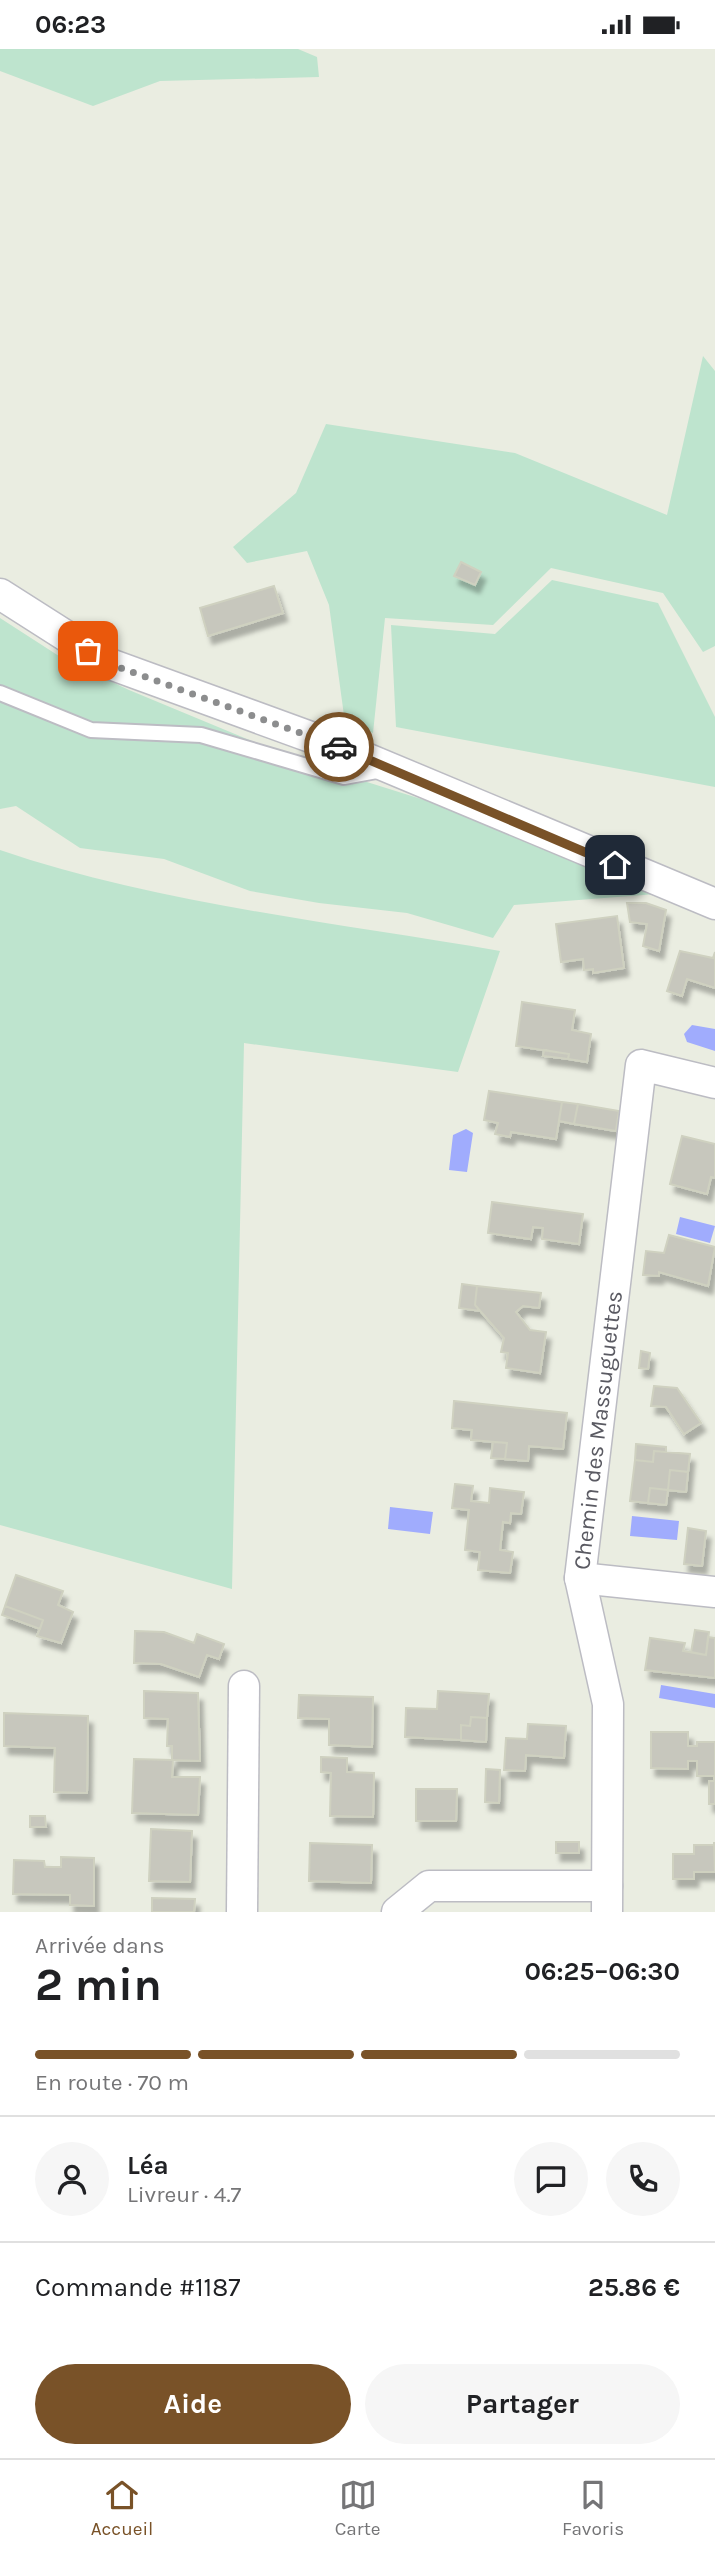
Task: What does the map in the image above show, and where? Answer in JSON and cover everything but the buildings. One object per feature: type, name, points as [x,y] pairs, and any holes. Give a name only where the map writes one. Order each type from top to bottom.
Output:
[{"type":"street","points":[[0,594],[110,664],[390,769],[715,904]]},
{"type":"street","name":"Chemin des Massuguettes","points":[[607,1899],[608,1704],[580,1578],[641,1065],[715,1083]]},
{"type":"street","points":[[580,1578],[715,1592]]},
{"type":"street","points":[[242,1912],[244,1686]]},
{"type":"street","points":[[397,1912],[429,1886],[607,1899]]},
{"type":"lane","points":[[0,693],[91,730],[201,735],[344,778],[390,769]]},
{"type":"green space","points":[[0,49],[298,49],[317,57],[319,77],[160,81],[93,106],[0,71]]},
{"type":"green space","points":[[703,356],[715,371],[715,646],[703,652],[663,593],[551,568],[493,625],[385,618],[373,733],[345,723],[329,605],[307,551],[247,563],[233,547],[296,493],[326,424],[515,453],[667,515]]},
{"type":"green space","points":[[552,580],[658,603],[715,717],[715,787],[396,727],[391,625],[495,634]]},
{"type":"green space","points":[[0,618],[62,658],[129,690],[300,761],[453,809],[656,894],[514,905],[493,938],[407,913],[319,903],[250,891],[164,859],[80,848],[16,806],[0,809]]},
{"type":"green space","points":[[0,850],[59,868],[183,898],[500,951],[458,1072],[244,1043],[232,1589],[0,1525]]},
{"type":"water","points":[[692,1025],[715,1029],[715,1051],[687,1042],[684,1034]]},
{"type":"water","points":[[466,1129],[473,1133],[467,1172],[449,1170],[453,1135]]},
{"type":"water","points":[[680,1217],[715,1226],[710,1243],[676,1234]]},
{"type":"water","points":[[390,1507],[433,1512],[430,1534],[388,1529]]},
{"type":"water","points":[[632,1516],[679,1521],[677,1540],[630,1536]]},
{"type":"water","points":[[661,1685],[715,1694],[715,1708],[659,1698]]},
{"type":"way so far","points":[[88,651],[110,664],[250,717],[339,747]]},
{"type":"route","points":[[339,747],[615,865]]}]
